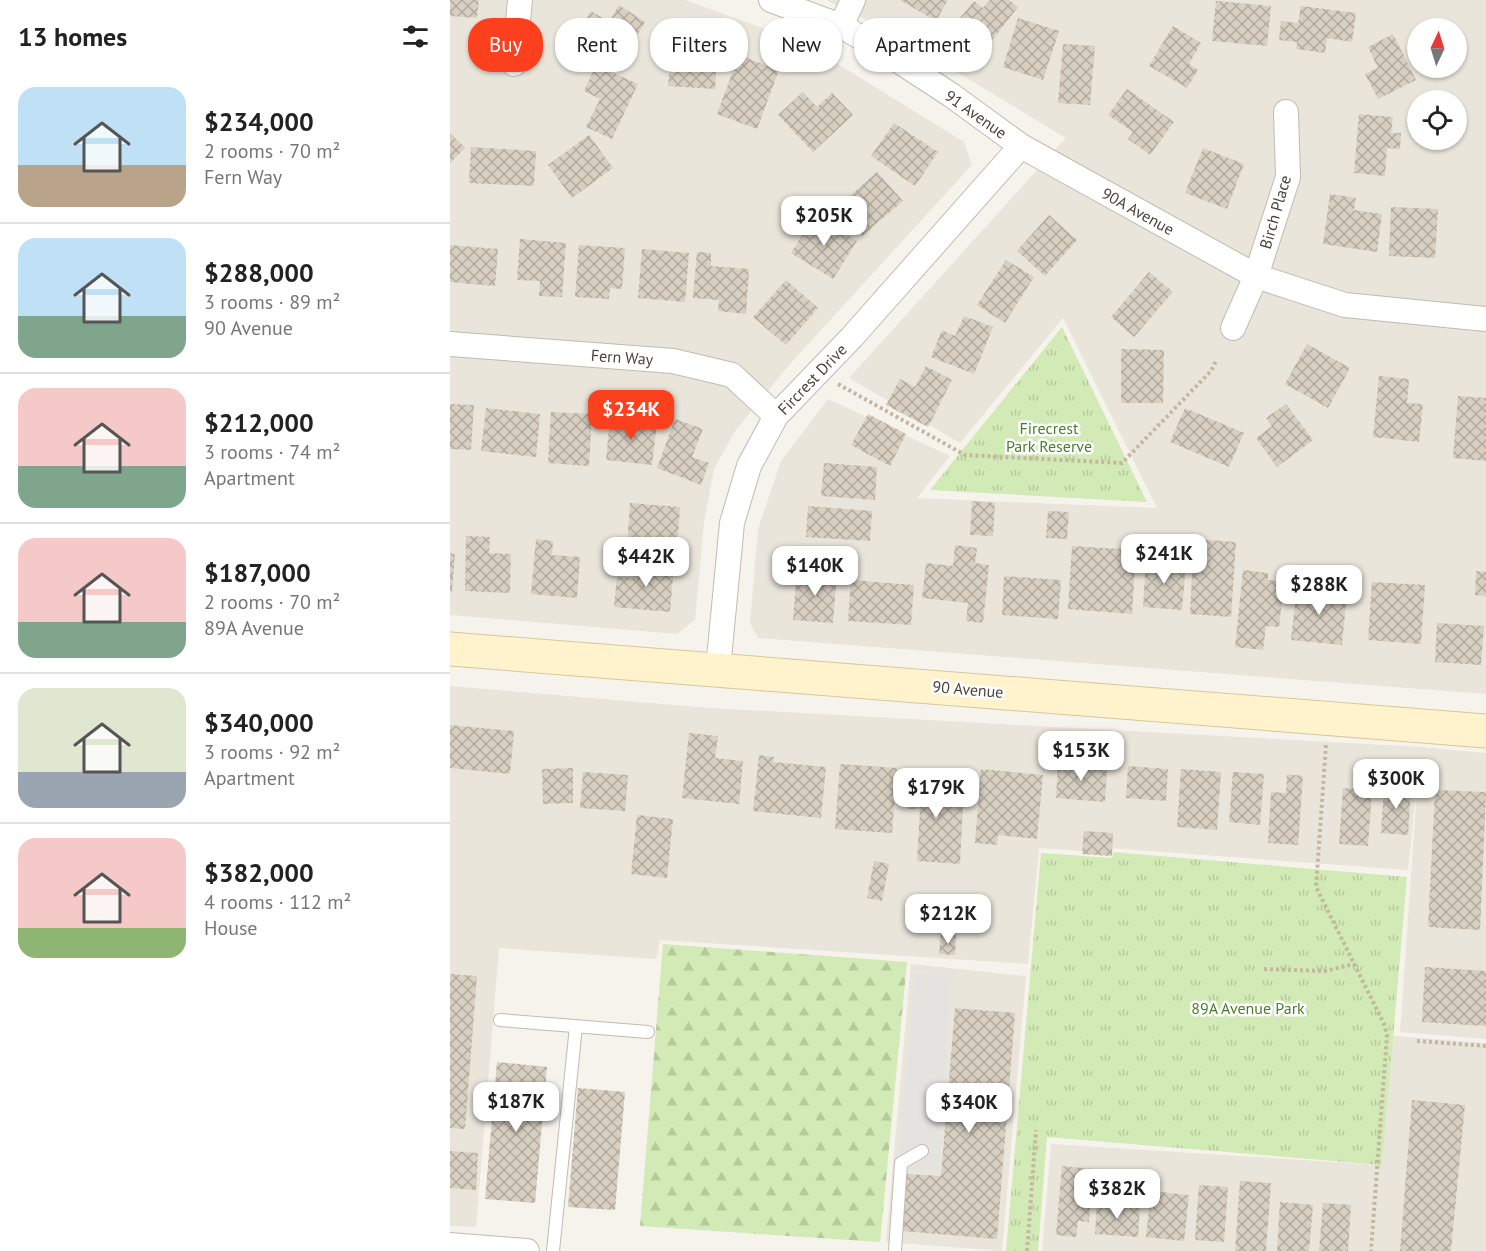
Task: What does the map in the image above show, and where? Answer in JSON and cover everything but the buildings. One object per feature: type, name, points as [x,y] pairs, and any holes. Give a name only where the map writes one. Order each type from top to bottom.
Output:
[{"type":"street","points":[[518,18],[520,0]]},
{"type":"street","name":"91 Avenue","points":[[771,0],[819,18]]},
{"type":"street","points":[[842,24],[853,0]]},
{"type":"street","name":"91 Avenue","points":[[842,27],[942,89],[1021,146]]},
{"type":"street","name":"Birch Place","points":[[1256,276],[1288,177],[1286,112]]},
{"type":"street","name":"90A Avenue","points":[[1021,146],[1256,276],[1345,305],[1486,319]]},
{"type":"street","name":"Fircrest Drive","points":[[718,669],[732,523],[749,466],[776,416],[852,337],[1021,146]]},
{"type":"street","points":[[1233,328],[1256,276]]},
{"type":"street","name":"Fern Way","points":[[450,344],[673,361],[732,375],[776,416]]},
{"type":"street","name":"90 Avenue","points":[[450,648],[1486,731]]},
{"type":"street","points":[[450,1245],[527,1251]]},
{"type":"lane","points":[[500,1020],[648,1032]]},
{"type":"lane","points":[[553,1251],[576,1026]]},
{"type":"lane","points":[[895,1251],[901,1163],[922,1151]]},
{"type":"path","points":[[835,382],[965,455],[1122,463],[1211,371],[1216,361]]},
{"type":"path","points":[[1326,745],[1316,887],[1384,1023],[1387,1035],[1371,1251]]},
{"type":"path","points":[[1264,969],[1325,971],[1354,964]]},
{"type":"path","points":[[1417,1041],[1486,1046]]},
{"type":"path","points":[[1027,1251],[1036,1130]]},
{"type":"shaded area","points":[[450,0],[685,0],[735,18],[650,18],[650,72],[748,72],[748,23],[760,27],[760,72],[842,72],[842,67],[964,142],[972,165],[789,365],[735,431],[714,469],[704,523],[695,620],[677,634],[450,615]]},
{"type":"shaded area","points":[[826,0],[1486,0],[1486,694],[758,638],[750,623],[758,529],[781,461],[828,399],[950,456],[917,498],[1157,508],[1063,318],[960,443],[849,378],[1066,138],[956,72],[992,72],[992,18],[863,18]]},
{"type":"shaded area","points":[[450,686],[710,708],[1421,747],[1486,753],[1486,1039],[1400,1032],[1418,776],[1408,870],[1108,848],[1108,853],[1039,848],[1028,964],[660,940],[656,959],[499,948],[476,1227],[450,1226]]},
{"type":"shaded area","points":[[911,964],[1026,976],[1002,1251],[886,1242]]},
{"type":"shaded area","points":[[914,974],[952,977],[938,1171],[897,1169]]},
{"type":"shaded area","points":[[1393,1036],[1486,1043],[1486,1251],[1042,1251],[1051,1144],[1382,1165]]},
{"type":"green space","name":"Firecrest Park Reserve","points":[[1062,327],[1147,502],[930,490]]},
{"type":"green space","name":"89A Avenue Park","points":[[1113,852],[1407,877],[1382,1165],[1047,1137],[1038,1251],[1006,1251],[1041,853],[1112,858]]},
{"type":"green space","points":[[663,944],[907,962],[880,1242],[640,1226]]}]
